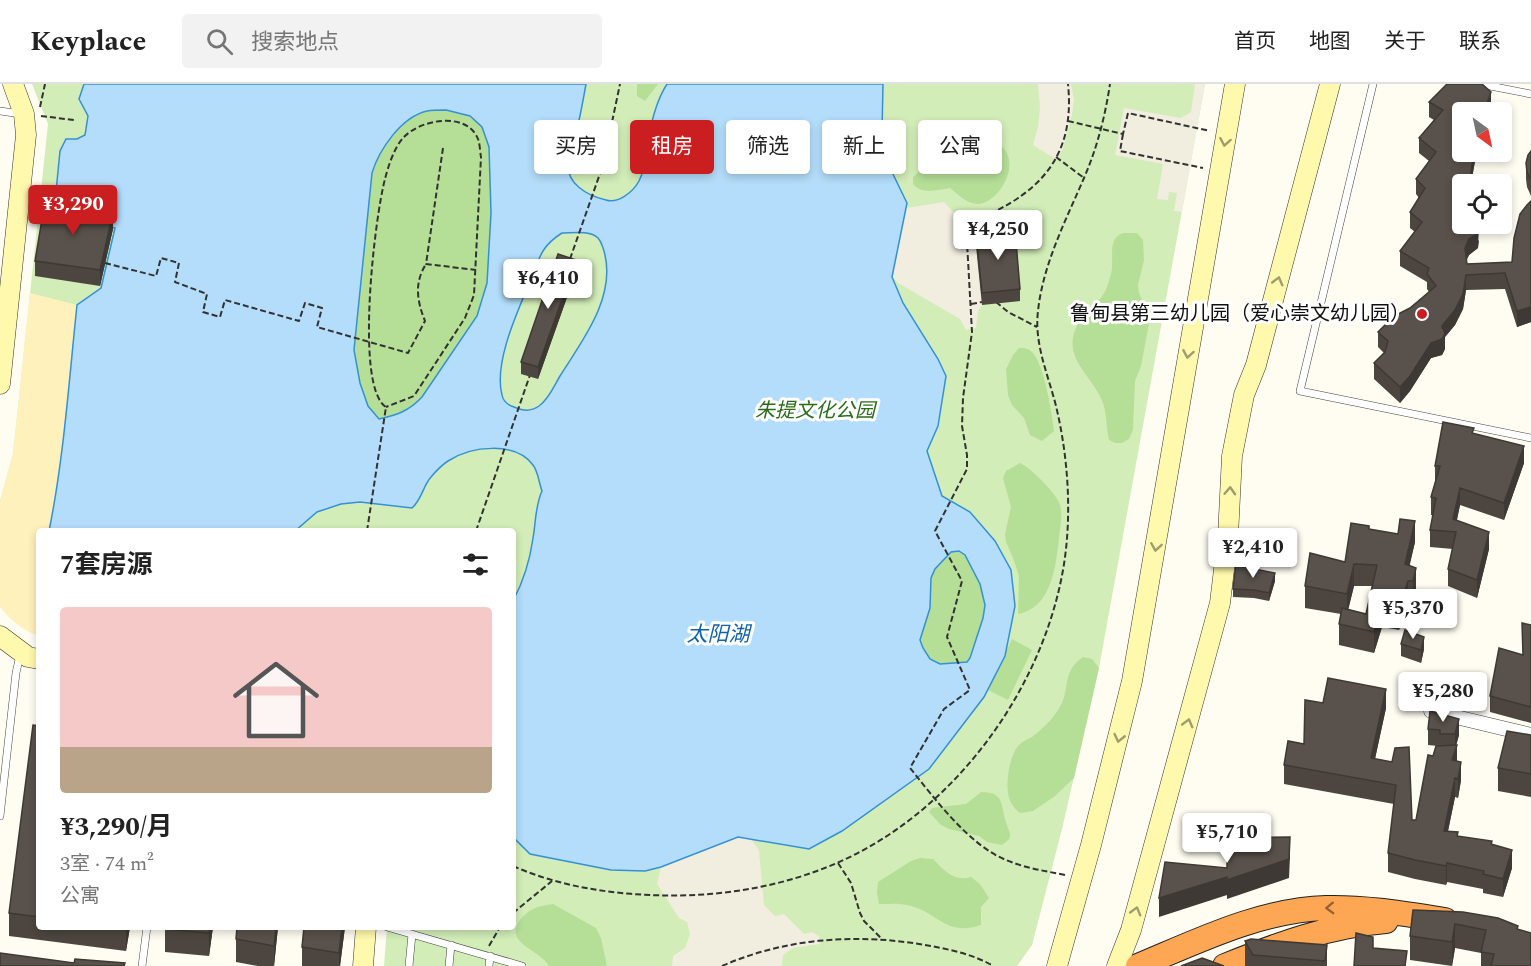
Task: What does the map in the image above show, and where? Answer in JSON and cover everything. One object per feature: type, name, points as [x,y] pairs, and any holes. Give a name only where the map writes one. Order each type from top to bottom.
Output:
[{"type":"highway","points":[[1138,966],[1230,928],[1302,910],[1346,908],[1456,921],[1397,920],[1349,926],[1295,940],[1225,966]]},
{"type":"main road","points":[[0,384],[26,135],[24,114],[13,84]]},
{"type":"main road","points":[[1057,966],[1115,755],[1134,670],[1235,84]]},
{"type":"main road","points":[[1117,966],[1131,930],[1220,603],[1228,536],[1232,456],[1238,420],[1244,395],[1256,365],[1330,84]]},
{"type":"main road","points":[[0,636],[30,656]]},
{"type":"main road","points":[[363,966],[366,930]]},
{"type":"street","points":[[1431,711],[1531,735]]},
{"type":"lane","points":[[1373,84],[1300,391],[1531,438]]},
{"type":"lane","points":[[1480,84],[1511,87],[1531,94]]},
{"type":"lane","points":[[0,111],[24,114]]},
{"type":"lane","points":[[0,816],[16,674],[30,656]]},
{"type":"lane","points":[[142,966],[147,930]]},
{"type":"lane","points":[[398,930],[522,966]]},
{"type":"lane","points":[[409,966],[412,934]]},
{"type":"lane","points":[[449,966],[451,945]]},
{"type":"lane","points":[[488,955],[489,966]]},
{"type":"path","points":[[45,84],[38,116],[74,120]]},
{"type":"path","points":[[569,262],[602,169],[620,84]]},
{"type":"path","points":[[1068,84],[1070,101],[1068,121],[1056,157],[1044,176],[1020,198],[966,224],[972,333],[963,398],[967,469],[935,531],[962,581],[947,637],[970,690],[944,709],[910,768],[934,798],[991,853],[1027,867],[1082,879]]},
{"type":"path","points":[[516,867],[552,881],[631,894],[710,895],[785,882],[838,863],[894,831],[934,798],[981,747],[1010,706],[1038,653],[1060,588],[1068,509],[1064,452],[1057,408],[1040,351],[1037,327],[1038,310],[1047,271],[1101,129],[1110,84]]},
{"type":"path","points":[[1220,171],[1120,151],[1123,134],[1128,113],[1227,134]]},
{"type":"path","points":[[438,120],[457,122],[471,129],[478,139],[481,157],[474,296],[465,318],[414,396],[386,407],[380,403],[375,393],[369,343],[375,243],[385,179],[403,138],[421,124],[438,120]]},
{"type":"path","points":[[1068,121],[1123,134]]},
{"type":"path","points":[[105,263],[156,276],[161,258],[179,264],[175,282],[207,294],[203,312],[220,316],[225,300],[299,321],[305,303],[322,308],[317,327],[408,353],[425,321],[417,293],[419,274],[426,264],[443,148]]},
{"type":"path","points":[[1056,157],[1084,178]]},
{"type":"path","points":[[426,264],[476,270]]},
{"type":"path","points":[[994,301],[1008,312],[1037,327]]},
{"type":"path","points":[[970,304],[988,302]]},
{"type":"path","points":[[477,528],[533,366]]},
{"type":"path","points":[[367,528],[386,407]]},
{"type":"path","points":[[838,863],[851,883],[864,921],[882,939]]},
{"type":"path","points":[[516,911],[552,881]]},
{"type":"path","points":[[488,955],[492,940],[498,930]]},
{"type":"path","points":[[722,966],[793,944],[830,939],[905,941],[944,948],[983,960],[993,966]]},
{"type":"green space","name":"朱提文化公园","points":[[32,84],[1205,84],[1099,668],[1062,829],[1032,945],[1017,966],[384,966],[387,930],[516,930],[516,528],[36,528],[36,634],[13,620],[0,606],[0,501],[13,454],[48,124]]},
{"type":"green space","points":[[637,84],[658,84],[645,101],[637,96]]},
{"type":"green space","points":[[446,110],[470,116],[482,127],[489,147],[491,213],[487,283],[477,316],[423,397],[402,412],[379,419],[368,406],[360,383],[354,350],[372,173],[380,154],[392,136],[408,120],[427,111]]},
{"type":"green space","points":[[1002,147],[1009,157],[1007,178],[1001,188],[986,202],[978,204],[962,198],[950,188],[935,191],[921,190],[913,184],[913,177],[918,173],[1002,174]]},
{"type":"green space","points":[[1123,233],[1137,233],[1143,240],[1144,260],[1138,285],[1150,318],[1141,366],[1135,381],[1133,430],[1129,439],[1122,443],[1115,443],[1109,440],[1103,403],[1076,358],[1073,339],[1078,323],[1105,291],[1112,268],[1113,245],[1118,236]]},
{"type":"green space","points":[[1019,348],[1032,352],[1047,389],[1054,431],[1042,441],[1030,435],[1024,418],[1012,405],[1008,395],[1006,369]]},
{"type":"green space","points":[[1020,463],[1037,475],[1049,488],[1058,500],[1061,517],[1056,560],[1050,584],[1038,603],[1018,614],[1019,576],[1006,542],[1005,534],[1011,507],[1003,478],[1006,471]]},
{"type":"green space","points":[[959,551],[965,555],[980,584],[985,605],[983,618],[967,662],[940,664],[930,659],[920,640],[930,608],[931,578],[935,569],[951,552]]},
{"type":"green space","points":[[1012,639],[1032,650],[1008,700],[988,690]]},
{"type":"green space","points":[[1083,657],[1092,659],[1099,668],[1074,778],[1055,796],[1033,811],[1020,813],[1011,802],[1008,792],[1008,777],[1013,755],[1020,744],[1039,731],[1055,714],[1065,695],[1071,669]]},
{"type":"green space","points":[[981,792],[995,795],[1001,802],[1010,835],[1002,845],[987,842],[979,836],[949,829],[941,825],[929,812],[932,808],[966,804]]},
{"type":"green space","points":[[920,858],[933,859],[949,874],[959,878],[971,877],[980,884],[989,898],[981,907],[981,925],[958,928],[918,908],[900,904],[879,904],[878,882],[911,861]]},
{"type":"green space","points":[[553,904],[596,928],[601,938],[607,966],[549,966],[519,941],[516,928],[523,916],[535,908]]},
{"type":"sand","points":[[30,293],[77,305],[59,475],[50,528],[36,528],[36,634],[17,624],[0,606],[0,501],[13,454]]},
{"type":"shaded area","points":[[1038,84],[1071,84],[1074,100],[1072,115],[1063,148],[1057,160],[1033,145],[1040,107]]},
{"type":"shaded area","points":[[1195,84],[1205,84],[1182,212],[1174,211],[1177,193],[1169,192],[1168,200],[1157,199],[1163,164],[1115,155],[1124,108],[1181,118],[1191,112]]},
{"type":"shaded area","points":[[944,202],[956,215],[974,212],[1000,234],[976,246],[982,305],[978,311],[976,328],[966,330],[960,319],[898,283],[892,276],[906,208]]},
{"type":"shaded area","points":[[738,836],[751,839],[759,850],[764,905],[775,916],[784,914],[804,934],[812,932],[819,936],[820,944],[793,948],[783,955],[782,966],[672,966],[673,956],[685,948],[690,934],[687,922],[679,918],[657,884],[661,867]]},
{"type":"water","name":"太阳湖","points":[[84,84],[586,84],[579,120],[534,120],[534,174],[569,174],[585,192],[611,201],[625,196],[633,189],[642,174],[714,174],[714,120],[653,120],[667,84],[883,84],[882,120],[822,120],[822,174],[893,174],[907,203],[892,277],[903,303],[946,376],[938,426],[927,451],[942,496],[970,512],[995,541],[1011,570],[1015,606],[1005,656],[984,697],[929,769],[842,831],[809,849],[738,837],[645,871],[611,870],[530,854],[516,840],[516,595],[528,563],[542,491],[535,468],[525,457],[504,449],[480,449],[468,452],[448,461],[437,470],[412,508],[360,502],[341,504],[317,512],[298,528],[50,528],[62,447],[77,305],[101,288],[115,228],[54,212],[60,151],[66,139],[77,139],[85,135],[88,116],[79,99]],"holes":[[[446,110],[470,116],[482,127],[489,147],[491,213],[487,283],[477,316],[422,397],[402,412],[379,419],[368,406],[360,383],[354,350],[372,173],[375,164],[392,136],[417,114]],[[581,232],[595,235],[605,255],[607,271],[601,303],[587,334],[543,403],[530,410],[510,405],[503,397],[500,383],[503,356],[538,260],[551,241],[562,233]],[[959,551],[965,555],[980,584],[985,605],[983,618],[967,662],[940,664],[930,659],[920,640],[930,608],[931,578],[935,569],[951,552]]]},
{"type":"building","points":[[1447,84],[1482,84],[1491,92],[1488,102],[1452,102],[1452,162],[1472,162],[1471,174],[1452,174],[1452,234],[1476,234],[1469,239],[1465,248],[1467,264],[1512,262],[1514,238],[1520,214],[1531,201],[1531,307],[1517,311],[1505,273],[1466,275],[1463,294],[1455,310],[1442,326],[1445,334],[1442,339],[1431,343],[1410,376],[1400,387],[1374,363],[1385,352],[1388,341],[1378,332],[1394,316],[1410,308],[1436,286],[1427,274],[1429,268],[1400,251],[1422,222],[1410,212],[1425,188],[1416,179],[1436,152],[1419,138],[1443,110],[1429,102]]},
{"type":"building","points":[[1531,151],[1531,180],[1526,163]]},
{"type":"building","points":[[45,201],[113,213],[100,270],[35,261]]},
{"type":"building","points":[[1015,230],[1020,289],[982,293],[976,234]]},
{"type":"building","points":[[558,254],[576,260],[538,367],[521,362]]},
{"type":"building","points":[[1443,422],[1474,428],[1472,433],[1524,446],[1504,503],[1460,488],[1453,519],[1489,532],[1477,580],[1448,569],[1456,532],[1430,530],[1436,498],[1431,497],[1440,466],[1435,466]]},
{"type":"building","points":[[1400,519],[1415,521],[1405,564],[1416,568],[1413,581],[1408,581],[1399,609],[1382,606],[1374,632],[1339,624],[1342,608],[1366,614],[1377,565],[1354,564],[1347,594],[1305,586],[1310,553],[1345,562],[1351,523],[1398,534]]},
{"type":"building","points":[[1236,563],[1243,567],[1250,566],[1250,568],[1275,573],[1269,593],[1233,589]]},
{"type":"building","points":[[1522,623],[1531,625],[1531,707],[1490,696],[1499,648],[1523,655]]},
{"type":"building","points":[[1405,630],[1424,637],[1421,650],[1401,644]]},
{"type":"building","points":[[1328,678],[1386,689],[1371,758],[1392,762],[1395,748],[1409,747],[1412,820],[1416,820],[1428,755],[1433,756],[1436,746],[1457,745],[1452,760],[1461,762],[1458,779],[1455,778],[1444,831],[1458,832],[1457,836],[1492,841],[1491,844],[1512,850],[1503,879],[1483,874],[1484,871],[1447,863],[1446,866],[1388,853],[1396,785],[1284,765],[1288,741],[1304,744],[1305,700],[1323,703]]},
{"type":"building","points":[[1430,711],[1459,719],[1455,734],[1440,734],[1440,730],[1428,729]]},
{"type":"building","points":[[33,725],[36,726],[36,917],[9,913]]},
{"type":"building","points":[[1507,731],[1531,735],[1531,774],[1498,768]]},
{"type":"building","points":[[1290,837],[1289,859],[1227,880],[1227,877],[1159,898],[1165,862],[1227,868],[1227,838]]},
{"type":"building","points":[[1413,910],[1463,912],[1498,918],[1518,926],[1517,929],[1531,933],[1531,966],[1491,966],[1494,954],[1481,952],[1486,930],[1455,924],[1452,942],[1410,936]]},
{"type":"building","points":[[176,930],[210,930],[209,933]]},
{"type":"building","points":[[237,930],[276,930],[274,946],[236,939]]},
{"type":"building","points":[[304,930],[342,930],[339,953],[302,947]]},
{"type":"building","points":[[1356,933],[1373,937],[1373,948],[1407,951],[1405,966],[1354,966]]},
{"type":"building","points":[[1251,939],[1327,945],[1325,961],[1253,955],[1245,941]]},
{"type":"building","points":[[0,953],[74,963],[75,959],[125,963],[124,966],[0,966]]},
{"type":"building","points":[[1202,958],[1224,966],[1181,966]]},
{"type":"place","name":"鲁甸县第三幼儿园（爱心崇文幼儿园）","points":[[1422,314]]}]
